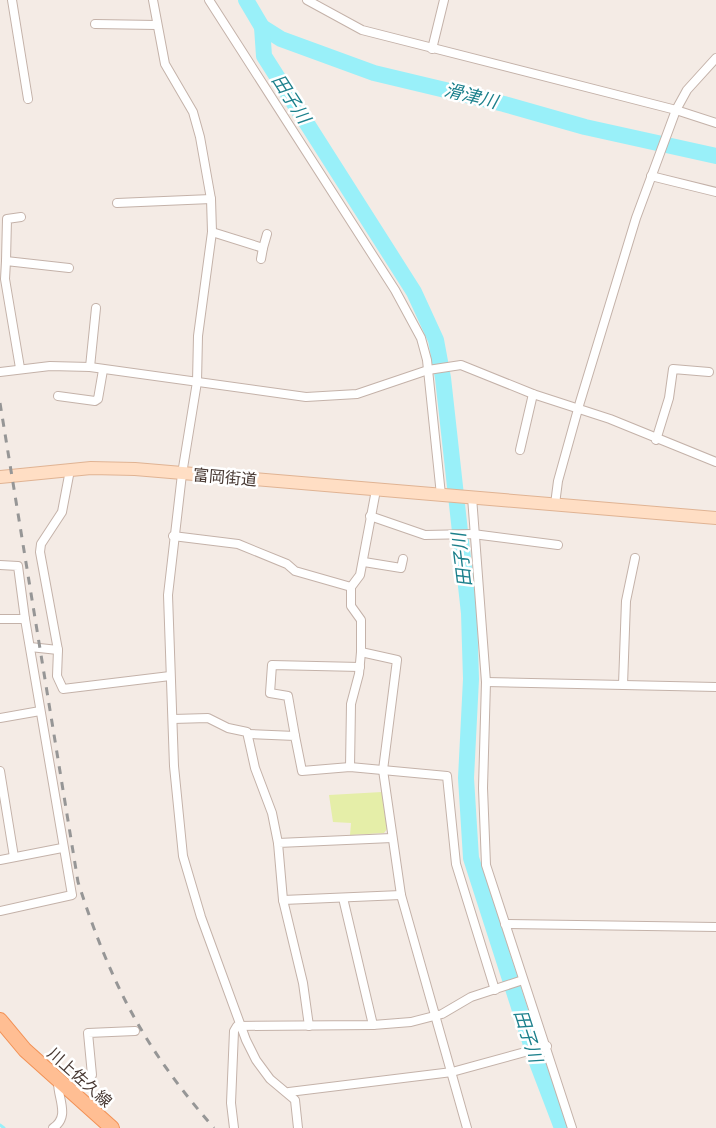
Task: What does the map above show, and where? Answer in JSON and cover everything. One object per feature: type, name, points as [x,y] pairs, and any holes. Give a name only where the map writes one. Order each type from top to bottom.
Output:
[{"type":"main road","name":"富岡街道","points":[[0,477],[118,468],[470,497]]},
{"type":"main road","points":[[470,497],[716,518]]},
{"type":"main road","name":"川上佐久線","points":[[0,1020],[26,1050],[112,1128]]},
{"type":"street","points":[[12,0],[28,99]]},
{"type":"street","points":[[153,0],[165,64],[193,112],[211,199],[212,232],[198,336],[196,382],[173,536],[168,595],[174,766],[183,856],[240,1025],[256,1060],[270,1079],[289,1092],[296,1104],[298,1128]]},
{"type":"street","points":[[209,0],[405,307],[421,338],[430,369],[445,496]]},
{"type":"street","points":[[307,0],[362,30],[716,123]]},
{"type":"street","points":[[432,49],[444,0]]},
{"type":"street","points":[[95,24],[156,25]]},
{"type":"street","points":[[555,504],[558,481],[579,408],[651,175],[675,112],[687,90],[716,58]]},
{"type":"street","points":[[651,175],[716,192]]},
{"type":"street","points":[[117,203],[211,199]]},
{"type":"street","points":[[20,368],[5,279],[7,219],[21,217]]},
{"type":"street","points":[[212,232],[263,248]]},
{"type":"street","points":[[261,259],[267,234]]},
{"type":"street","points":[[6,261],[69,268]]},
{"type":"street","points":[[90,367],[96,308]]},
{"type":"street","points":[[0,372],[51,366],[90,367],[287,396],[339,397],[373,390],[430,369],[454,364],[532,394],[579,408],[716,462]]},
{"type":"street","points":[[656,440],[669,398],[673,369],[709,372]]},
{"type":"street","points":[[58,396],[95,401],[98,399],[103,370]]},
{"type":"street","points":[[520,450],[532,394]]},
{"type":"street","points":[[70,470],[66,501],[41,544],[40,552],[58,650],[57,676],[63,690],[170,676]]},
{"type":"street","points":[[350,766],[351,704],[362,652],[361,620],[351,606],[351,587],[360,576],[364,562],[376,490]]},
{"type":"street","points":[[470,497],[486,682],[483,788],[485,855],[521,981],[572,1128]]},
{"type":"street","points":[[370,516],[425,535],[474,534],[558,545]]},
{"type":"street","points":[[173,536],[238,544],[286,564],[295,571],[351,587]]},
{"type":"street","points":[[623,685],[626,601],[635,558]]},
{"type":"street","points":[[364,562],[401,568],[403,559]]},
{"type":"street","points":[[0,565],[18,566],[62,848],[72,895],[0,911]]},
{"type":"street","points":[[0,619],[25,619]]},
{"type":"street","points":[[30,647],[58,650]]},
{"type":"street","points":[[362,652],[397,660],[383,770],[392,838],[401,895],[466,1128]]},
{"type":"street","points":[[360,666],[272,666],[270,693],[288,696],[302,771],[350,766],[444,775],[449,779],[456,864],[499,989]]},
{"type":"street","points":[[486,682],[716,687]]},
{"type":"street","points":[[0,718],[40,711]]},
{"type":"street","points":[[173,719],[213,719],[228,728],[244,729],[248,734],[255,768],[272,813],[278,843],[283,900],[303,983],[309,1026]]},
{"type":"street","points":[[248,734],[295,736]]},
{"type":"street","points":[[0,771],[14,857]]},
{"type":"street","points":[[278,843],[392,838]]},
{"type":"street","points":[[0,860],[62,848]]},
{"type":"street","points":[[283,900],[401,895]]},
{"type":"street","points":[[343,898],[373,1025]]},
{"type":"street","points":[[505,924],[716,927]]},
{"type":"street","points":[[234,1128],[231,1103],[234,1031],[240,1025],[373,1025],[436,1016],[471,997],[521,981]]},
{"type":"street","points":[[74,1093],[92,1075],[88,1033],[135,1031]]},
{"type":"street","points":[[289,1092],[452,1072],[544,1047]]},
{"type":"street","points":[[53,1128],[62,1119],[63,1110],[58,1080]]},
{"type":"green space","points":[[382,792],[387,829],[384,833],[350,835],[351,823],[333,822],[329,795]]},
{"type":"waterway","name":"滑津川","points":[[246,0],[262,27],[281,39],[374,73],[504,104],[585,127],[716,156]]},
{"type":"waterway","name":"田子川","points":[[262,27],[264,56],[414,292],[436,340],[443,378],[469,613],[471,679],[466,778],[471,858],[536,1060],[562,1128]]},
{"type":"waterway","points":[[0,1125],[4,1128]]},
{"type":"railway","points":[[0,403],[78,882],[103,952],[132,1013],[167,1070],[214,1128]]}]
